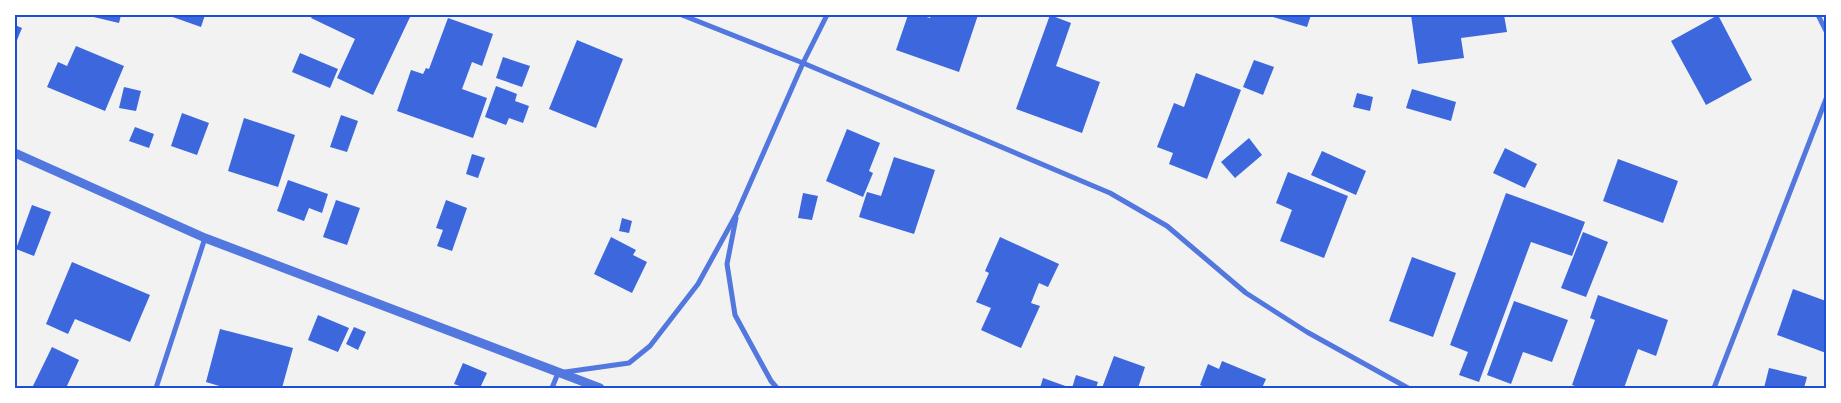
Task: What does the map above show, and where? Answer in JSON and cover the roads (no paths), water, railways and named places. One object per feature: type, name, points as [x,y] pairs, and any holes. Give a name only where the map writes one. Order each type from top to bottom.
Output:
[{"type":"street","points":[[682,15],[803,63],[1110,193],[1167,226],[1246,293],[1307,332],[1408,388]]},
{"type":"street","points":[[558,374],[629,363],[650,346],[698,284],[737,213],[803,63],[827,15]]},
{"type":"street","points":[[1818,15],[1826,31]]},
{"type":"street","points":[[1714,388],[1826,99]]},
{"type":"street","points":[[15,153],[206,238],[558,374],[600,388]]},
{"type":"street","points":[[737,213],[727,264],[735,315],[771,381],[777,388]]},
{"type":"street","points":[[156,388],[206,238]]},
{"type":"street","points":[[552,388],[558,374]]}]
